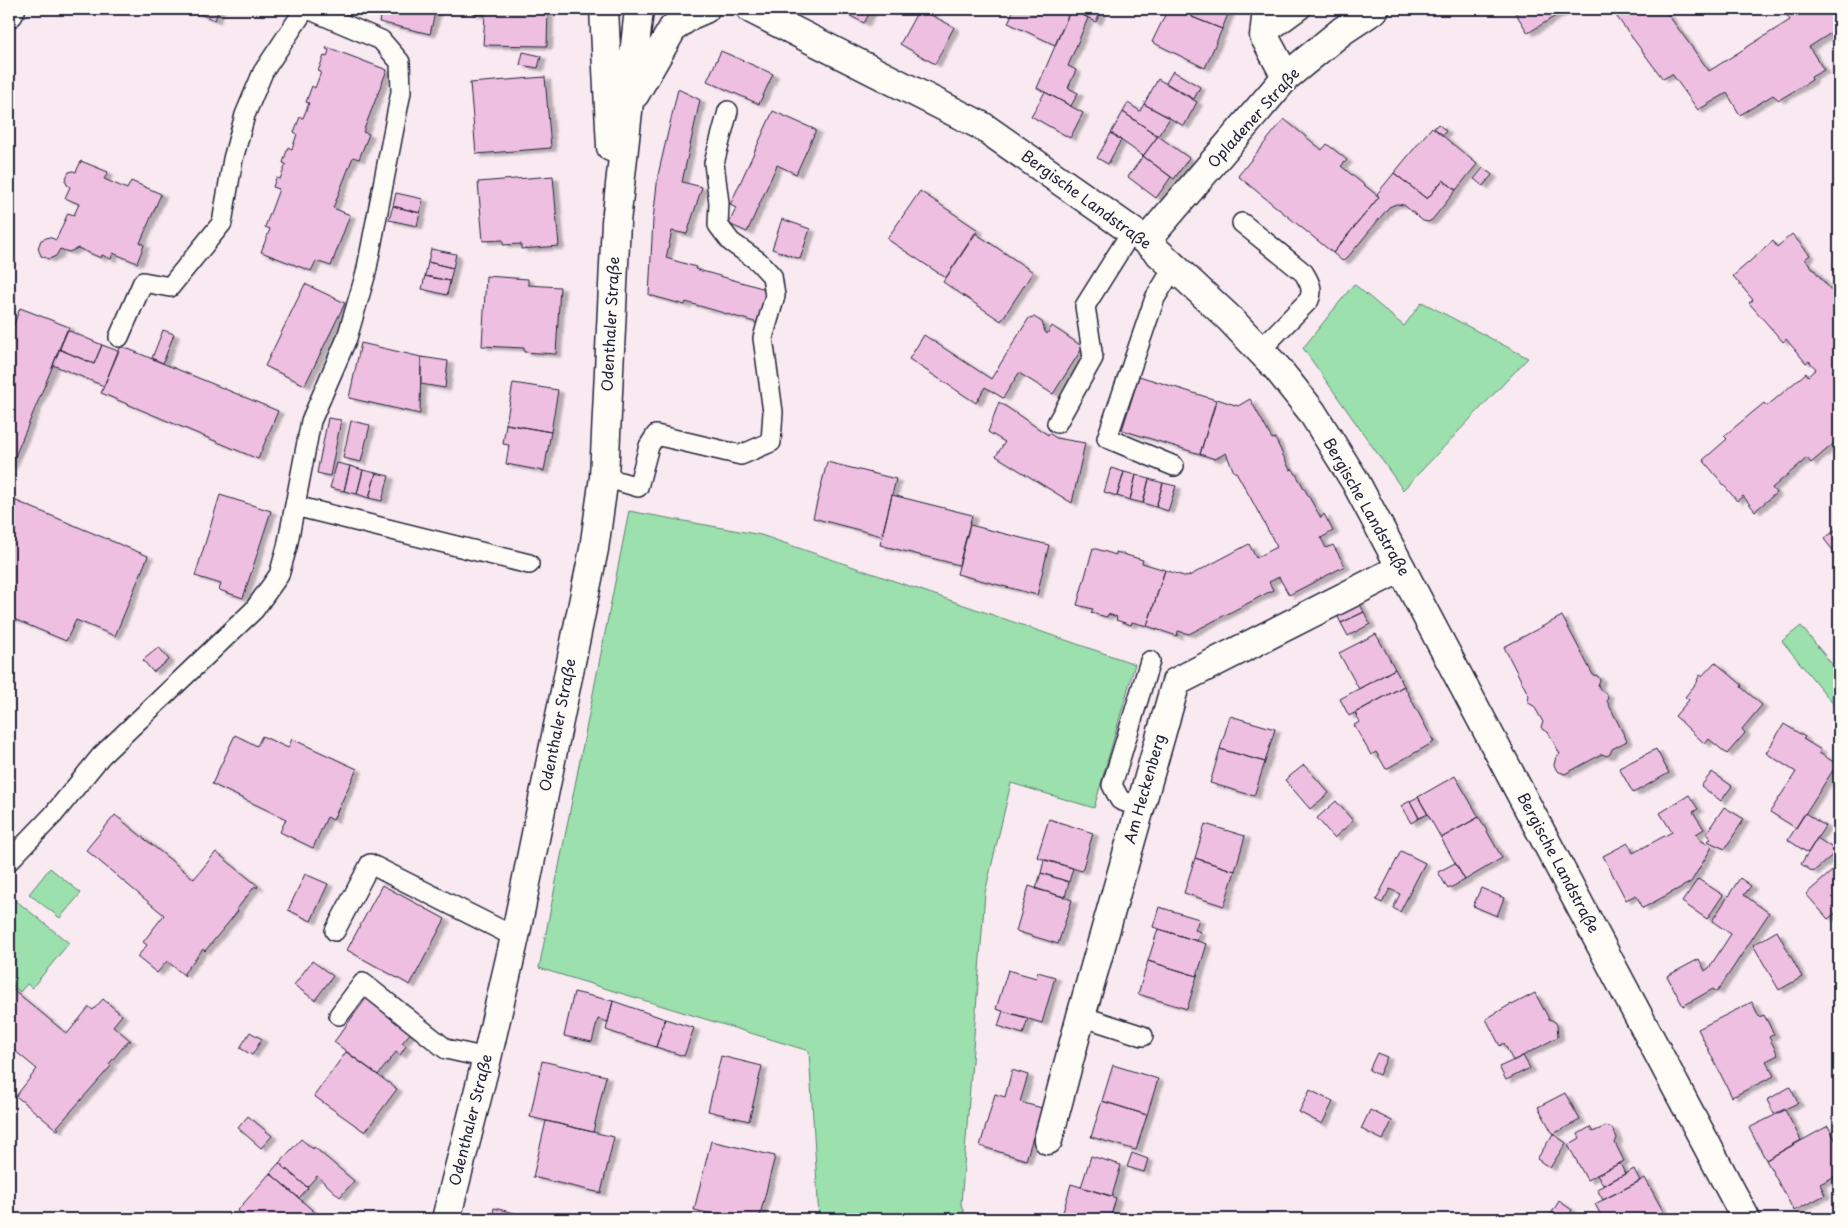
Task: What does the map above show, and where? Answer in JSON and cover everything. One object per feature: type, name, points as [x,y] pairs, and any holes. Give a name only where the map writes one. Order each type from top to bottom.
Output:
[{"type":"main road","points":[[9,13],[11,9]]},
{"type":"main road","name":"Odenthaler Straße","points":[[604,9],[616,222]]},
{"type":"main road","name":"Odenthaler Straße","points":[[446,1219],[487,1058],[515,937],[594,549],[604,477],[616,222],[639,9]]},
{"type":"main road","points":[[629,105],[673,28],[691,15],[705,9]]},
{"type":"main road","points":[[1267,9],[1264,36],[1286,77]]},
{"type":"main road","name":"Opladener Straße","points":[[1139,236],[1286,77],[1342,31],[1374,9]]},
{"type":"main road","name":"Bergische Landstraße","points":[[761,11],[982,126],[1139,236],[1174,266],[1277,368],[1316,420],[1355,481],[1746,1219]]},
{"type":"main road","name":"Am Heckenberg","points":[[1048,1140],[1081,1016],[1176,682],[1402,568]]},
{"type":"lane","points":[[9,861],[52,815],[101,756],[254,610],[279,575],[295,506],[311,421],[348,338],[366,274],[401,92],[400,62],[381,40],[307,9],[263,72],[245,115],[233,159],[222,223],[170,287],[143,282],[119,336]]},
{"type":"lane","points":[[1264,36],[1301,9]]},
{"type":"lane","points":[[604,477],[638,487],[648,446],[656,435],[741,455],[771,442],[773,412],[763,338],[775,296],[772,276],[758,261],[731,242],[718,225],[714,164],[728,111]]},
{"type":"lane","points":[[1242,224],[1304,273],[1311,284],[1312,294],[1309,300],[1260,350]]},
{"type":"lane","points":[[1057,423],[1093,358],[1085,306],[1139,236]]},
{"type":"lane","points":[[1174,266],[1155,298],[1108,438],[1174,466]]},
{"type":"lane","points":[[295,506],[529,564]]},
{"type":"lane","points":[[1140,807],[1120,800],[1112,785],[1150,661]]},
{"type":"lane","points":[[335,931],[370,864],[515,937]]},
{"type":"lane","points":[[339,1016],[363,983],[446,1049],[487,1058]]},
{"type":"lane","points":[[1081,1016],[1143,1036]]},
{"type":"green space","points":[[1354,284],[1404,326],[1422,302],[1528,358],[1403,490],[1303,348]]},
{"type":"green space","points":[[629,511],[761,535],[1135,664],[1094,808],[1011,783],[985,893],[961,1204],[966,1219],[819,1219],[809,1051],[539,968]]},
{"type":"green space","points":[[1801,626],[1839,673],[1839,711],[1782,641]]},
{"type":"green space","points":[[50,868],[81,893],[60,918],[29,894]]},
{"type":"green space","points":[[9,895],[69,943],[32,988],[27,984],[20,992],[9,983]]},
{"type":"building","points":[[187,9],[219,9],[215,20]]},
{"type":"building","points":[[382,9],[436,9],[430,34],[379,22]]},
{"type":"building","points":[[473,9],[548,9],[547,46],[483,45],[485,15],[473,14]]},
{"type":"building","points":[[837,9],[872,9],[864,23]]},
{"type":"building","points":[[919,9],[934,9],[931,15],[954,27],[935,64],[900,44]]},
{"type":"building","points":[[1014,9],[1071,9],[1055,45],[1008,23]]},
{"type":"building","points":[[1071,9],[1088,18],[1068,66],[1076,70],[1068,88],[1078,93],[1071,106],[1037,88]]},
{"type":"building","points":[[1073,9],[1102,9],[1096,22]]},
{"type":"building","points":[[1168,9],[1195,9],[1192,17],[1222,29],[1205,68],[1152,42]]},
{"type":"building","points":[[1195,9],[1230,9],[1222,29],[1192,17]]},
{"type":"building","points":[[1520,9],[1567,9],[1528,33],[1515,12]]},
{"type":"building","points":[[1611,9],[1664,9],[1709,71],[1790,20],[1783,9],[1833,9],[1839,19],[1839,28],[1809,47],[1824,70],[1811,77],[1812,80],[1779,100],[1773,95],[1740,115],[1727,93],[1698,110],[1672,74],[1663,79]]},
{"type":"building","points":[[327,47],[387,70],[363,132],[369,134],[359,159],[353,157],[333,208],[350,215],[331,266],[316,261],[311,271],[261,252],[270,229],[265,227],[279,189],[273,187],[276,178],[280,179],[286,164],[283,163],[288,147],[292,149],[297,134],[294,132],[300,117],[303,118],[309,103],[306,102],[312,86],[315,88],[321,72],[318,71],[324,56],[327,57],[329,50],[326,49]]},
{"type":"building","points":[[721,51],[773,74],[759,104],[707,81]]},
{"type":"building","points":[[523,52],[541,56],[538,68],[520,65]]},
{"type":"building","points":[[1173,71],[1200,87],[1194,99],[1166,83]]},
{"type":"building","points":[[545,77],[551,148],[476,154],[470,83]]},
{"type":"building","points":[[1158,79],[1197,102],[1184,126],[1144,104]]},
{"type":"building","points":[[678,89],[700,100],[682,182],[702,187],[687,234],[672,231],[666,258],[696,267],[695,269],[769,290],[758,323],[686,302],[685,305],[649,295],[653,220],[658,175]]},
{"type":"building","points":[[1045,92],[1083,113],[1070,138],[1031,116]]},
{"type":"building","points":[[1128,103],[1140,111],[1144,104],[1170,118],[1158,136],[1123,112]]},
{"type":"building","points":[[773,111],[816,130],[796,174],[777,165],[747,232],[729,224],[736,208],[730,205]]},
{"type":"building","points":[[1123,112],[1158,136],[1143,156],[1111,133]]},
{"type":"building","points":[[1284,119],[1322,150],[1327,144],[1347,160],[1341,166],[1379,197],[1333,253],[1238,176]]},
{"type":"building","points":[[1438,124],[1446,131],[1443,135],[1434,128]]},
{"type":"building","points":[[1432,127],[1477,164],[1456,190],[1443,180],[1427,199],[1394,173]]},
{"type":"building","points":[[1111,133],[1121,140],[1108,164],[1097,158]]},
{"type":"building","points":[[1158,136],[1189,158],[1174,179],[1143,156]]},
{"type":"building","points":[[1143,156],[1171,177],[1156,198],[1128,177]]},
{"type":"building","points":[[81,161],[108,172],[104,179],[127,189],[131,181],[161,194],[140,243],[144,245],[137,263],[113,253],[111,259],[102,255],[101,258],[78,248],[69,252],[60,249],[56,256],[49,259],[41,256],[38,248],[41,240],[49,237],[56,240],[68,213],[74,215],[79,204],[65,198],[70,187],[65,180],[69,172],[76,172]]},
{"type":"building","points":[[1483,168],[1492,175],[1483,186],[1474,179]]},
{"type":"building","points":[[1394,173],[1427,199],[1443,180],[1456,190],[1432,220],[1428,222],[1423,221],[1404,205],[1396,204],[1389,207],[1348,257],[1343,261],[1341,260],[1333,253],[1379,197],[1377,194]]},
{"type":"building","points":[[553,176],[559,246],[521,249],[521,244],[503,245],[503,240],[483,241],[478,182]]},
{"type":"building","points":[[920,191],[978,230],[946,278],[887,239]]},
{"type":"building","points":[[396,193],[423,199],[420,213],[393,206]]},
{"type":"building","points":[[393,206],[420,213],[417,226],[389,220]]},
{"type":"building","points":[[782,219],[810,229],[800,259],[772,249]]},
{"type":"building","points":[[975,233],[1033,272],[1001,321],[943,282]]},
{"type":"building","points":[[1792,234],[1810,255],[1805,259],[1835,295],[1839,291],[1839,439],[1811,463],[1807,458],[1772,488],[1776,493],[1755,511],[1743,496],[1737,501],[1703,460],[1727,439],[1724,436],[1764,403],[1767,406],[1806,373],[1808,376],[1816,369],[1809,361],[1806,363],[1786,339],[1783,342],[1749,303],[1753,300],[1733,276],[1773,241],[1777,247]]},
{"type":"building","points":[[431,249],[456,254],[453,268],[428,262]]},
{"type":"building","points":[[428,262],[453,268],[450,281],[425,276]]},
{"type":"building","points":[[425,276],[450,281],[447,295],[422,289]]},
{"type":"building","points":[[486,276],[528,279],[528,285],[560,287],[556,354],[524,352],[524,348],[482,346]]},
{"type":"building","points":[[305,284],[345,303],[305,385],[265,366]]},
{"type":"building","points":[[20,308],[69,327],[11,466],[9,465],[9,337]]},
{"type":"building","points":[[1034,317],[1042,322],[1047,334],[1052,326],[1083,347],[1053,394],[1019,373],[1003,398],[985,387],[976,403],[909,359],[924,335],[991,379],[1029,318]]},
{"type":"building","points":[[67,330],[102,345],[94,364],[59,349]]},
{"type":"building","points":[[163,330],[174,334],[163,363],[152,358]]},
{"type":"building","points":[[361,343],[421,357],[420,414],[349,398]]},
{"type":"building","points":[[102,345],[118,351],[104,386],[53,365],[59,349],[94,364]]},
{"type":"building","points":[[121,346],[278,411],[258,459],[101,393]]},
{"type":"building","points":[[421,357],[448,361],[445,388],[421,384]]},
{"type":"building","points":[[1139,376],[1216,400],[1200,454],[1122,430]]},
{"type":"building","points":[[513,383],[558,390],[551,432],[506,424]]},
{"type":"building","points":[[1217,399],[1238,406],[1250,399],[1272,439],[1275,438],[1290,470],[1293,469],[1321,518],[1324,514],[1333,531],[1321,538],[1326,548],[1333,545],[1345,566],[1289,595],[1279,577],[1269,582],[1273,590],[1189,634],[1178,631],[1177,636],[1147,626],[1165,570],[1187,577],[1249,544],[1256,558],[1277,547],[1236,472],[1234,472],[1226,453],[1215,459],[1200,454]]},
{"type":"building","points":[[999,402],[1048,435],[1049,433],[1056,438],[1085,443],[1072,503],[996,456],[1005,442],[988,432]]},
{"type":"building","points":[[328,418],[341,420],[330,476],[317,473]]},
{"type":"building","points":[[351,421],[370,425],[361,462],[343,458]]},
{"type":"building","points":[[506,424],[551,432],[544,471],[506,464],[509,445],[503,444]]},
{"type":"building","points":[[827,462],[896,479],[882,536],[813,518]]},
{"type":"building","points":[[337,463],[350,466],[344,491],[330,488]]},
{"type":"building","points":[[350,466],[363,470],[357,494],[344,491]]},
{"type":"building","points":[[1111,468],[1124,472],[1117,496],[1104,492]]},
{"type":"building","points":[[363,470],[376,473],[369,498],[357,494]]},
{"type":"building","points":[[1124,472],[1136,475],[1130,500],[1117,496]]},
{"type":"building","points":[[376,473],[389,476],[382,501],[369,498]]},
{"type":"building","points":[[1136,475],[1149,479],[1143,503],[1130,500]]},
{"type":"building","points":[[1149,479],[1163,483],[1156,507],[1143,503]]},
{"type":"building","points":[[1163,483],[1176,486],[1168,511],[1156,507]]},
{"type":"building","points":[[220,495],[271,511],[243,598],[219,590],[221,584],[195,576]]},
{"type":"building","points":[[892,495],[972,515],[959,565],[880,545]]},
{"type":"building","points":[[9,498],[148,556],[115,636],[76,620],[66,641],[9,617]]},
{"type":"building","points":[[970,525],[1049,545],[1037,595],[957,574]]},
{"type":"building","points":[[1839,527],[1839,558],[1824,539]]},
{"type":"building","points":[[1093,548],[1143,560],[1142,563],[1165,570],[1147,626],[1132,622],[1131,625],[1116,620],[1117,617],[1108,614],[1107,617],[1091,613],[1093,609],[1077,605]]},
{"type":"building","points":[[1357,599],[1364,612],[1341,623],[1335,611]]},
{"type":"building","points":[[1364,612],[1370,624],[1348,636],[1341,623]]},
{"type":"building","points":[[1562,616],[1593,675],[1598,676],[1600,680],[1598,685],[1601,691],[1608,696],[1607,701],[1627,741],[1612,749],[1607,756],[1602,754],[1565,774],[1557,771],[1554,765],[1556,757],[1560,754],[1548,732],[1541,727],[1543,722],[1534,706],[1528,701],[1529,696],[1504,647]]},
{"type":"building","points":[[1376,634],[1395,669],[1359,689],[1339,653]]},
{"type":"building","points":[[159,647],[169,660],[153,672],[143,660]]},
{"type":"building","points":[[1715,662],[1762,705],[1742,729],[1745,733],[1727,754],[1709,739],[1705,744],[1675,716],[1689,700],[1685,697],[1698,681],[1700,675],[1702,676]]},
{"type":"building","points":[[1395,669],[1404,686],[1349,716],[1340,699]]},
{"type":"building","points":[[1404,686],[1434,742],[1386,769],[1376,752],[1371,755],[1354,725],[1360,722],[1355,713]]},
{"type":"building","points":[[1230,716],[1275,729],[1265,762],[1220,749]]},
{"type":"building","points":[[1784,724],[1805,737],[1803,739],[1821,750],[1819,753],[1837,764],[1796,828],[1770,812],[1796,772],[1766,753]]},
{"type":"building","points":[[235,735],[257,746],[262,736],[288,748],[292,739],[357,769],[333,820],[327,817],[313,848],[280,832],[286,819],[212,784]]},
{"type":"building","points":[[1220,749],[1265,762],[1254,796],[1210,783]]},
{"type":"building","points":[[1656,749],[1669,773],[1633,793],[1619,768]]},
{"type":"building","points":[[1304,765],[1329,793],[1310,809],[1285,780]]},
{"type":"building","points":[[1712,772],[1732,786],[1721,801],[1701,786]]},
{"type":"building","points":[[1455,776],[1479,817],[1441,838],[1418,797]]},
{"type":"building","points":[[1689,795],[1698,809],[1693,812],[1704,829],[1696,834],[1700,840],[1712,847],[1691,882],[1643,908],[1636,895],[1626,900],[1603,856],[1628,843],[1633,853],[1672,832],[1660,813]]},
{"type":"building","points":[[1418,797],[1428,814],[1419,818],[1410,801]]},
{"type":"building","points":[[1336,801],[1353,821],[1334,838],[1317,818]]},
{"type":"building","points":[[1410,801],[1419,818],[1411,823],[1401,806]]},
{"type":"building","points":[[1724,807],[1744,819],[1725,849],[1707,841],[1711,839],[1707,832]]},
{"type":"building","points":[[1805,813],[1825,826],[1808,853],[1788,840]]},
{"type":"building","points":[[115,815],[194,879],[216,852],[258,886],[257,888],[255,886],[236,910],[238,911],[205,951],[203,949],[184,973],[185,976],[167,961],[157,973],[137,957],[147,945],[143,942],[164,915],[86,850]]},
{"type":"building","points":[[1479,817],[1502,858],[1465,880],[1441,838]]},
{"type":"building","points":[[1049,819],[1093,833],[1082,871],[1037,857]]},
{"type":"building","points":[[1205,824],[1245,836],[1235,871],[1195,858]]},
{"type":"building","points":[[1817,838],[1837,851],[1813,872],[1801,864]]},
{"type":"building","points":[[1401,851],[1425,863],[1400,912],[1393,908],[1400,894],[1390,889],[1382,903],[1376,900]]},
{"type":"building","points":[[1195,858],[1235,871],[1224,906],[1184,893]]},
{"type":"building","points":[[1044,860],[1073,868],[1069,882],[1041,873]]},
{"type":"building","points":[[1455,863],[1465,880],[1448,889],[1438,872]]},
{"type":"building","points":[[1839,865],[1839,910],[1828,919],[1806,894]]},
{"type":"building","points":[[1041,873],[1069,882],[1065,897],[1036,889]]},
{"type":"building","points":[[305,874],[328,884],[311,921],[288,910]]},
{"type":"building","points":[[1740,878],[1751,886],[1744,895],[1769,913],[1717,992],[1713,989],[1683,1006],[1667,976],[1699,959],[1705,971],[1709,968],[1731,934],[1712,921]]},
{"type":"building","points":[[1698,879],[1723,895],[1707,919],[1682,902]]},
{"type":"building","points":[[382,885],[445,919],[410,985],[347,950]]},
{"type":"building","points":[[1029,886],[1072,900],[1058,944],[1016,931]]},
{"type":"building","points":[[1481,888],[1504,898],[1497,916],[1473,906]]},
{"type":"building","points":[[1159,907],[1199,919],[1195,930],[1200,932],[1197,941],[1153,927]]},
{"type":"building","points":[[1158,929],[1207,944],[1197,976],[1148,961]]},
{"type":"building","points":[[1777,931],[1802,977],[1779,990],[1753,945]]},
{"type":"building","points":[[312,961],[333,976],[315,1000],[294,985]]},
{"type":"building","points":[[1148,961],[1197,976],[1187,1009],[1138,994]]},
{"type":"building","points":[[1008,970],[1036,978],[1038,972],[1055,977],[1042,1023],[996,1009]]},
{"type":"building","points":[[9,986],[67,1034],[89,1007],[93,1010],[103,999],[122,1015],[113,1026],[131,1041],[128,1041],[109,1064],[111,1066],[57,1127],[59,1129],[57,1130],[16,1096],[37,1069],[9,1046]]},
{"type":"building","points":[[574,992],[613,1001],[608,1022],[598,1019],[592,1042],[564,1036]]},
{"type":"building","points":[[1535,993],[1549,1019],[1557,1025],[1558,1037],[1513,1061],[1504,1043],[1500,1046],[1486,1019],[1511,1004]]},
{"type":"building","points":[[367,997],[412,1031],[402,1043],[406,1046],[400,1055],[396,1052],[378,1075],[334,1042]]},
{"type":"building","points":[[613,1001],[665,1019],[656,1047],[606,1030]]},
{"type":"building","points":[[1752,1002],[1759,1017],[1764,1015],[1774,1034],[1769,1037],[1778,1055],[1766,1061],[1774,1076],[1732,1097],[1698,1029]]},
{"type":"building","points":[[1003,1011],[1028,1018],[1023,1034],[998,1026]]},
{"type":"building","points":[[665,1019],[694,1028],[684,1056],[656,1047]]},
{"type":"building","points":[[250,1032],[262,1039],[252,1055],[240,1048]]},
{"type":"building","points":[[346,1052],[397,1089],[365,1132],[314,1096]]},
{"type":"building","points":[[1377,1053],[1387,1057],[1379,1075],[1369,1070]]},
{"type":"building","points":[[721,1056],[762,1066],[749,1121],[708,1111]]},
{"type":"building","points":[[1523,1056],[1530,1068],[1506,1080],[1499,1067]]},
{"type":"building","points":[[542,1061],[606,1076],[593,1132],[530,1117]]},
{"type":"building","points":[[1113,1065],[1158,1079],[1147,1115],[1102,1101]]},
{"type":"building","points":[[1012,1070],[1028,1075],[1020,1102],[1042,1108],[1026,1160],[980,1146],[995,1094],[1005,1097]]},
{"type":"building","points":[[1790,1087],[1798,1103],[1774,1114],[1767,1100]]},
{"type":"building","points":[[1310,1090],[1333,1102],[1322,1124],[1299,1112]]},
{"type":"building","points":[[1565,1093],[1580,1120],[1553,1134],[1538,1107]]},
{"type":"building","points":[[1102,1101],[1147,1115],[1136,1150],[1091,1137]]},
{"type":"building","points":[[1370,1110],[1392,1121],[1383,1140],[1361,1129]]},
{"type":"building","points":[[1785,1110],[1801,1140],[1766,1160],[1749,1128]]},
{"type":"building","points":[[248,1116],[272,1136],[261,1148],[238,1128]]},
{"type":"building","points":[[546,1121],[614,1137],[601,1193],[533,1177]]},
{"type":"building","points":[[1606,1126],[1612,1128],[1617,1138],[1615,1143],[1624,1161],[1587,1180],[1568,1145],[1580,1138],[1578,1134],[1590,1127],[1593,1132]]},
{"type":"building","points":[[1828,1126],[1839,1147],[1839,1174],[1820,1184],[1825,1195],[1794,1211],[1766,1160]]},
{"type":"building","points":[[1553,1134],[1566,1143],[1550,1168],[1537,1159]]},
{"type":"building","points":[[301,1139],[313,1149],[314,1147],[354,1181],[340,1197],[317,1176],[307,1187],[279,1163]]},
{"type":"building","points":[[711,1141],[775,1156],[759,1219],[735,1219],[694,1210]]},
{"type":"building","points":[[1132,1153],[1148,1159],[1144,1172],[1127,1167]]},
{"type":"building","points":[[1091,1156],[1121,1165],[1112,1196],[1081,1187]]},
{"type":"building","points":[[279,1163],[308,1188],[299,1198],[270,1173]]},
{"type":"building","points":[[1620,1163],[1625,1174],[1603,1185],[1597,1175]]},
{"type":"building","points":[[1634,1169],[1640,1181],[1603,1200],[1597,1189]]},
{"type":"building","points":[[270,1173],[320,1217],[318,1219],[247,1219],[237,1211]]},
{"type":"building","points":[[1645,1178],[1664,1213],[1656,1217],[1657,1219],[1603,1219],[1595,1204]]},
{"type":"building","points":[[1071,1184],[1116,1198],[1110,1219],[1061,1219]]},
{"type":"building","points":[[1559,1201],[1572,1210],[1566,1219],[1548,1219]]},
{"type":"building","points":[[494,1208],[535,1218],[535,1219],[492,1219]]}]
